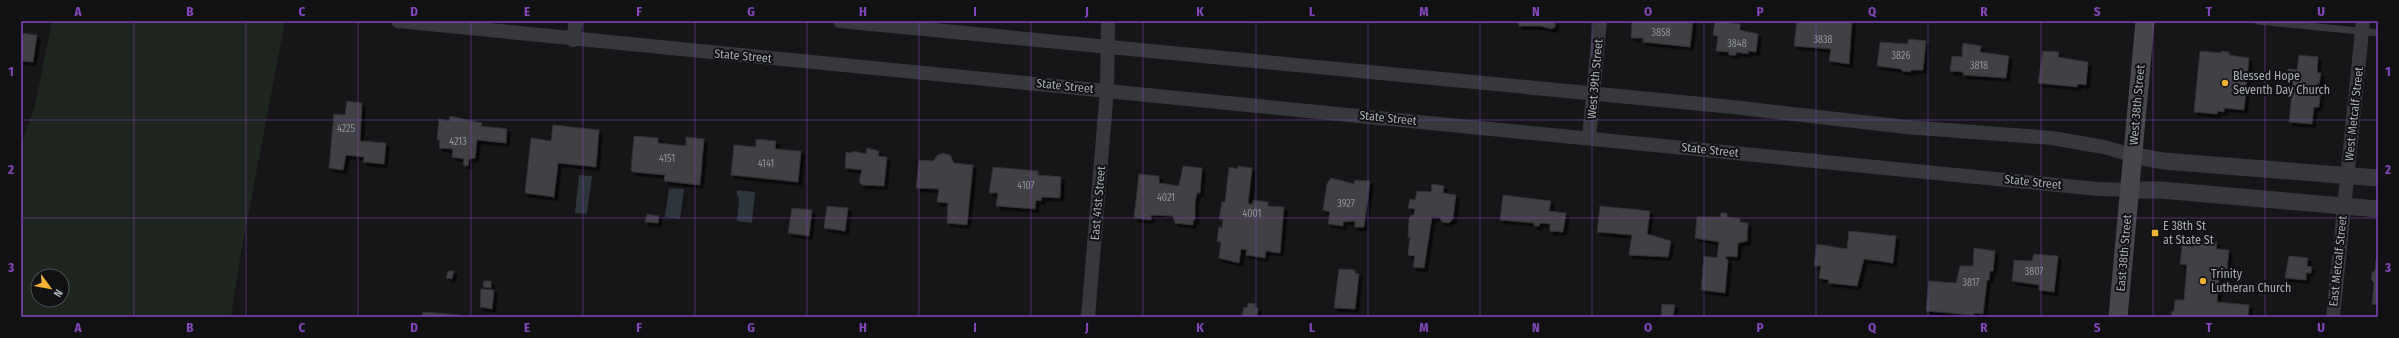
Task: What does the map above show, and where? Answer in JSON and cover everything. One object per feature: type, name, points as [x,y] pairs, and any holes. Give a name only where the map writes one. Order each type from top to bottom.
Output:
[{"type":"main road","name":"West 38th Street","points":[[2129,190],[2145,21]]},
{"type":"main road","name":"East 38th Street","points":[[2118,317],[2129,190]]},
{"type":"street","name":"State Street","points":[[398,21],[573,40],[1589,137],[2098,189],[2161,190],[2378,209]]},
{"type":"street","points":[[573,40],[576,21]]},
{"type":"street","points":[[840,21],[1733,107],[1906,127],[2052,138],[2104,147],[2132,155],[2163,161],[2348,174],[2378,178]]},
{"type":"street","name":"East 41st Street","points":[[1088,317],[1107,90],[1108,21]]},
{"type":"street","name":"West 39th Street","points":[[1589,137],[1600,21]]},
{"type":"street","name":"West Metcalf Street","points":[[2344,206],[2363,26]]},
{"type":"street","name":"East Metcalf Street","points":[[2333,317],[2344,206]]},
{"type":"lane","points":[[2258,21],[2363,26],[2378,33]]},
{"type":"shaded area","points":[[52,21],[285,21],[240,258],[231,317],[21,317],[21,145],[35,106]]},
{"type":"shaded area","points":[[579,175],[592,176],[587,214],[575,213]]},
{"type":"shaded area","points":[[669,188],[684,189],[680,219],[665,217]]},
{"type":"shaded area","points":[[737,190],[755,192],[752,223],[737,221],[739,197],[737,196]]},
{"type":"building","points":[[1517,21],[1555,21],[1555,27],[1551,29],[1541,26],[1519,26]]},
{"type":"building","points":[[1632,21],[1693,21],[1690,47],[1643,42],[1643,38],[1631,38]]},
{"type":"building","points":[[1715,21],[1740,24],[1740,30],[1758,34],[1756,52],[1748,51],[1748,54],[1736,52],[1736,55],[1729,55],[1729,52],[1716,51],[1718,36],[1713,35]]},
{"type":"building","points":[[1797,21],[1852,21],[1849,64],[1829,61],[1831,49],[1794,46]]},
{"type":"building","points":[[21,33],[37,35],[33,62],[21,61]]},
{"type":"building","points":[[1909,39],[1926,41],[1923,70],[1911,70],[1910,72],[1902,71],[1901,69],[1877,66],[1880,42],[1907,44]]},
{"type":"building","points":[[1963,43],[1981,46],[1980,52],[2009,56],[2006,78],[1963,75],[1963,72],[1950,71],[1952,56],[1962,57]]},
{"type":"building","points":[[2043,51],[2059,52],[2058,57],[2088,62],[2086,85],[2078,84],[2077,87],[2038,83]]},
{"type":"building","points":[[2200,51],[2222,53],[2221,51],[2229,52],[2229,55],[2249,58],[2244,110],[2224,108],[2224,112],[2218,111],[2217,114],[2194,112]]},
{"type":"building","points":[[2299,55],[2318,57],[2317,73],[2321,73],[2319,84],[2316,84],[2316,86],[2321,86],[2319,107],[2314,107],[2312,124],[2289,122],[2293,82],[2286,81],[2288,69],[2297,70]]},
{"type":"building","points":[[347,101],[362,103],[360,141],[386,143],[384,164],[363,162],[364,157],[346,155],[343,170],[329,168],[334,114],[345,115]]},
{"type":"building","points":[[450,116],[482,123],[481,126],[507,129],[506,143],[477,140],[475,158],[469,159],[468,166],[463,165],[464,159],[452,157],[453,149],[439,148],[440,140],[437,140],[439,119],[449,121]]},
{"type":"building","points":[[553,125],[599,130],[596,167],[558,163],[554,197],[525,193],[531,138],[551,141]]},
{"type":"building","points":[[634,136],[658,138],[658,143],[686,146],[686,137],[704,139],[700,185],[664,181],[665,175],[633,172],[631,170]]},
{"type":"building","points":[[756,139],[776,141],[775,149],[801,151],[798,182],[731,175],[734,145],[756,147]]},
{"type":"building","points":[[867,148],[879,151],[878,156],[887,157],[884,186],[862,185],[859,181],[862,170],[845,168],[846,152],[852,153],[853,151],[866,154]]},
{"type":"building","points":[[943,153],[950,155],[954,163],[973,165],[967,225],[947,223],[948,203],[937,202],[939,189],[916,188],[919,160],[933,161],[938,155]]},
{"type":"building","points":[[1183,166],[1202,168],[1200,193],[1197,193],[1195,202],[1195,220],[1193,220],[1193,225],[1175,223],[1173,216],[1151,215],[1151,220],[1134,218],[1139,174],[1159,176],[1159,183],[1179,186]]},
{"type":"building","points":[[1238,166],[1252,168],[1248,204],[1253,204],[1253,200],[1268,202],[1268,206],[1284,207],[1280,253],[1266,251],[1265,258],[1246,255],[1247,250],[1241,249],[1239,263],[1219,258],[1221,242],[1217,241],[1219,227],[1222,228],[1223,219],[1219,219],[1222,202],[1225,202],[1229,167],[1238,169]]},
{"type":"building","points":[[993,167],[1038,171],[1038,175],[1061,177],[1060,198],[1042,197],[1041,201],[1036,200],[1035,209],[996,206],[998,193],[989,193]]},
{"type":"building","points":[[1331,178],[1354,184],[1355,180],[1370,181],[1364,227],[1355,227],[1355,221],[1343,222],[1343,226],[1328,224],[1330,212],[1323,210],[1327,184]]},
{"type":"building","points":[[1432,184],[1444,186],[1443,193],[1456,195],[1453,219],[1449,223],[1442,222],[1440,218],[1432,217],[1424,268],[1413,267],[1415,256],[1408,255],[1410,237],[1408,237],[1409,219],[1411,215],[1414,215],[1415,209],[1408,208],[1410,199],[1415,200],[1417,191],[1431,192]]},
{"type":"building","points":[[1503,195],[1551,201],[1549,211],[1566,213],[1563,232],[1550,231],[1550,224],[1540,223],[1539,226],[1534,226],[1534,223],[1500,220]]},
{"type":"building","points":[[827,206],[848,208],[845,231],[824,228]]},
{"type":"building","points":[[1600,206],[1650,211],[1647,234],[1671,241],[1668,257],[1629,255],[1632,235],[1597,232]]},
{"type":"building","points":[[792,208],[812,210],[809,236],[788,233]]},
{"type":"building","points":[[1721,213],[1727,213],[1727,217],[1740,219],[1740,222],[1748,223],[1747,241],[1738,243],[1737,257],[1726,256],[1726,259],[1728,260],[1725,293],[1701,290],[1704,256],[1717,258],[1719,242],[1695,238],[1697,217],[1720,217]]},
{"type":"building","points":[[647,214],[659,216],[658,223],[645,222]]},
{"type":"building","points":[[1849,231],[1896,236],[1893,263],[1864,259],[1857,286],[1828,283],[1829,280],[1819,278],[1821,266],[1814,266],[1817,244],[1847,249]]},
{"type":"building","points":[[2194,240],[2217,242],[2216,249],[2229,250],[2227,269],[2220,268],[2217,302],[2249,305],[2248,317],[2171,317],[2172,311],[2174,311],[2175,300],[2184,300],[2187,265],[2180,264],[2182,245],[2193,247]]},
{"type":"building","points":[[1974,248],[1995,251],[1993,271],[1990,271],[1989,280],[1987,280],[1983,314],[1974,313],[1973,315],[1926,311],[1929,281],[1956,283],[1960,266],[1973,266]]},
{"type":"building","points":[[2034,254],[2058,256],[2054,292],[2039,290],[2039,285],[2012,281],[2014,260],[2032,261]]},
{"type":"building","points":[[2289,256],[2308,258],[2307,266],[2312,267],[2311,273],[2306,273],[2306,280],[2285,278]]},
{"type":"building","points":[[2376,259],[2378,259],[2378,305],[2372,304],[2374,283],[2371,279],[2372,273],[2375,270]]},
{"type":"building","points":[[1339,269],[1355,270],[1355,273],[1359,274],[1355,309],[1334,308]]},
{"type":"building","points":[[448,271],[454,271],[452,279],[446,278]]},
{"type":"building","points":[[484,281],[491,281],[491,288],[483,287]]},
{"type":"building","points":[[481,289],[494,290],[492,309],[480,307]]},
{"type":"building","points":[[1248,303],[1255,304],[1255,308],[1258,308],[1257,317],[1242,317],[1244,307],[1247,308]]},
{"type":"building","points":[[1662,304],[1675,305],[1673,317],[1661,317]]},
{"type":"building","points":[[423,312],[460,315],[460,317],[422,317]]},
{"type":"place","name":"Blessed Hope Seventh Day Church","points":[[2225,83]]},
{"type":"place","name":"E 38th St at State St","points":[[2155,233]]},
{"type":"place","name":"Trinity Lutheran Church","points":[[2203,281]]}]
